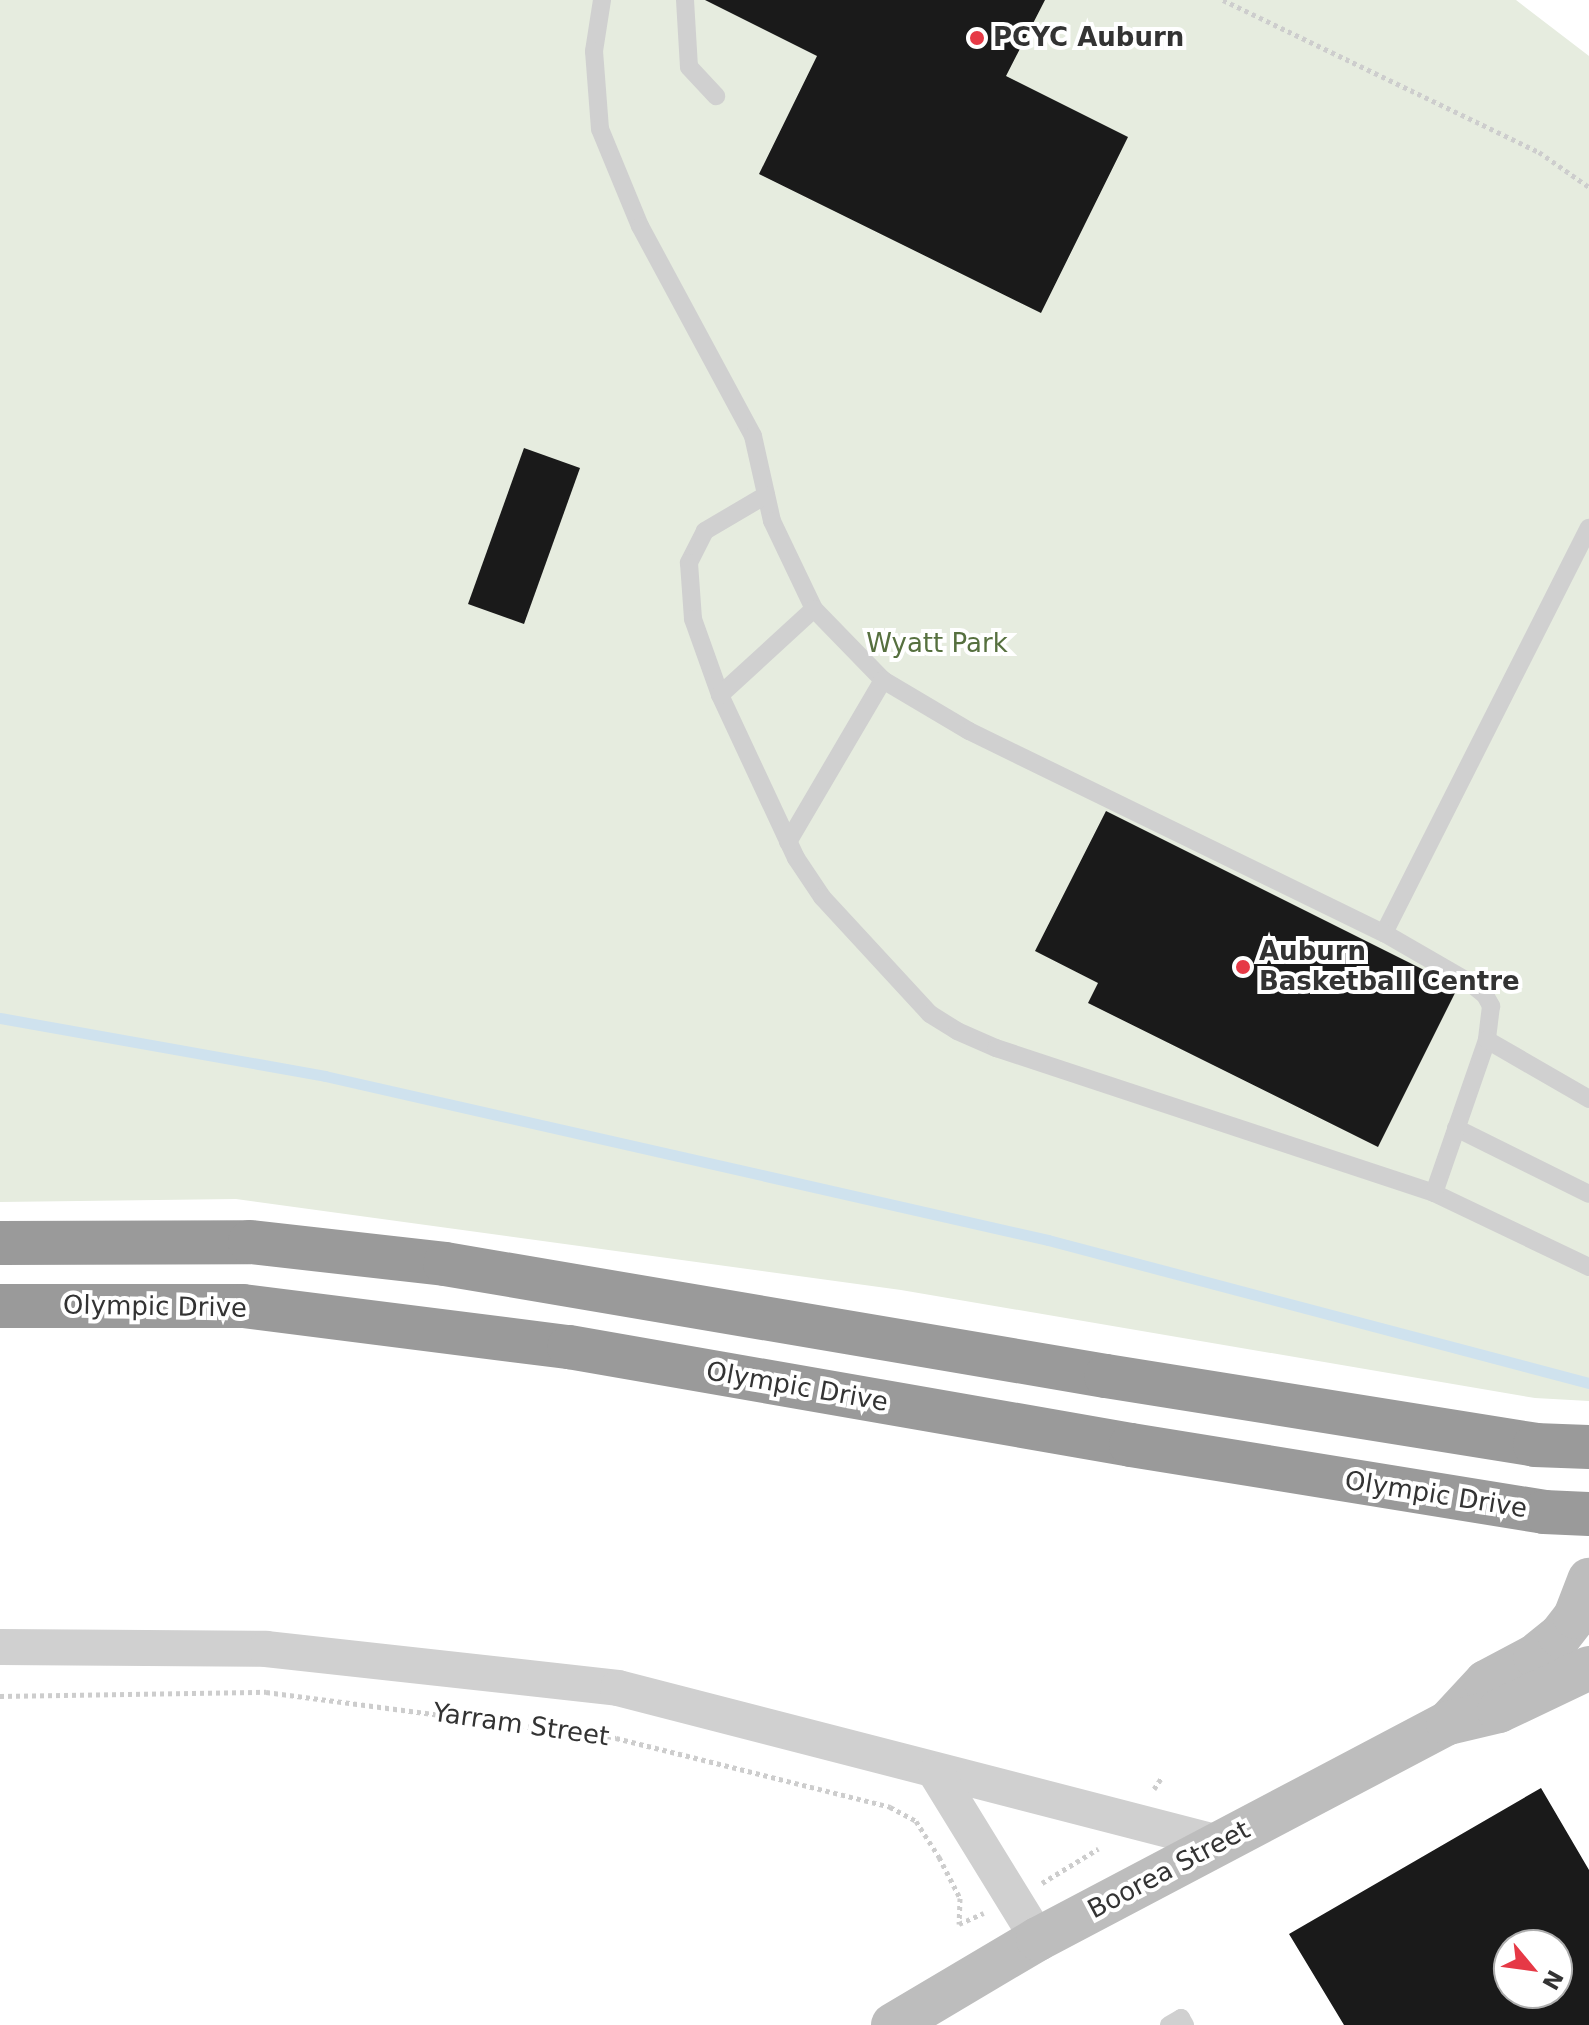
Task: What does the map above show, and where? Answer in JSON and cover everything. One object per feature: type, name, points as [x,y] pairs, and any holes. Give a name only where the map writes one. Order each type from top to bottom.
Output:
[{"type":"highway","points":[[0,1243],[250,1242],[445,1264],[1106,1376],[1568,1446]]},
{"type":"highway","name":"Olympic Drive","points":[[0,1306],[243,1306],[569,1347],[1131,1445],[1544,1512],[1589,1514]]},
{"type":"street","name":"Boorea Street","points":[[1448,1723],[1486,1682],[1535,1656],[1560,1636],[1575,1617],[1589,1580]]},
{"type":"street","name":"Yarram Street","points":[[0,1647],[266,1649],[618,1688],[936,1773],[1219,1843]]},
{"type":"street","name":"Boorea Street","points":[[893,2025],[1038,1939],[1448,1723],[1499,1711],[1589,1668]]},
{"type":"street","points":[[936,1773],[1038,1939]]},
{"type":"lane","points":[[602,0],[594,51],[600,129],[640,226],[753,436],[772,521],[814,609],[883,680],[969,731],[1384,933],[1469,982],[1485,995],[1491,1006],[1487,1040],[1434,1193]]},
{"type":"lane","points":[[685,0],[689,67],[716,96]]},
{"type":"lane","points":[[766,495],[705,531],[689,563],[693,619],[720,695],[788,842],[822,897],[930,1014],[957,1031],[996,1048],[1434,1193],[1589,1267]]},
{"type":"lane","points":[[1384,933],[1589,528]]},
{"type":"lane","points":[[720,695],[814,609]]},
{"type":"lane","points":[[788,842],[883,680]]},
{"type":"lane","points":[[1487,1040],[1589,1099]]},
{"type":"lane","points":[[1456,1128],[1589,1194]]},
{"type":"lane","points":[[1169,2025],[1181,2018],[1185,2025]]},
{"type":"path","points":[[1223,0],[1539,152],[1589,187]]},
{"type":"path","name":"Yarram Street","points":[[0,1696],[266,1692],[616,1738],[890,1807],[916,1821],[960,1898],[959,1924],[1015,1900]]},
{"type":"path","points":[[1015,1900],[1094,1852],[1131,1822],[1162,1777]]},
{"type":"green space","name":"Wyatt Park","points":[[0,0],[1516,0],[1589,56],[1589,1401],[1535,1398],[901,1290],[236,1199],[0,1202]]},
{"type":"building","points":[[705,0],[1045,0],[1006,76],[1128,137],[1041,313],[759,174],[817,56]]},
{"type":"building","points":[[524,448],[580,468],[524,624],[468,604]]},
{"type":"building","name":"Auburn Basketball Centre","points":[[1106,811],[1458,987],[1378,1147],[1088,1003],[1098,983],[1035,951]]},
{"type":"building","points":[[1541,1788],[1589,1870],[1589,2025],[1344,2025],[1289,1934]]},
{"type":"waterway","points":[[0,1018],[325,1076],[1048,1240],[1589,1383]]},
{"type":"place","name":"PCYC Auburn","points":[[977,38]]},
{"type":"place","name":"Auburn Basketball Centre","points":[[1243,967]]}]
